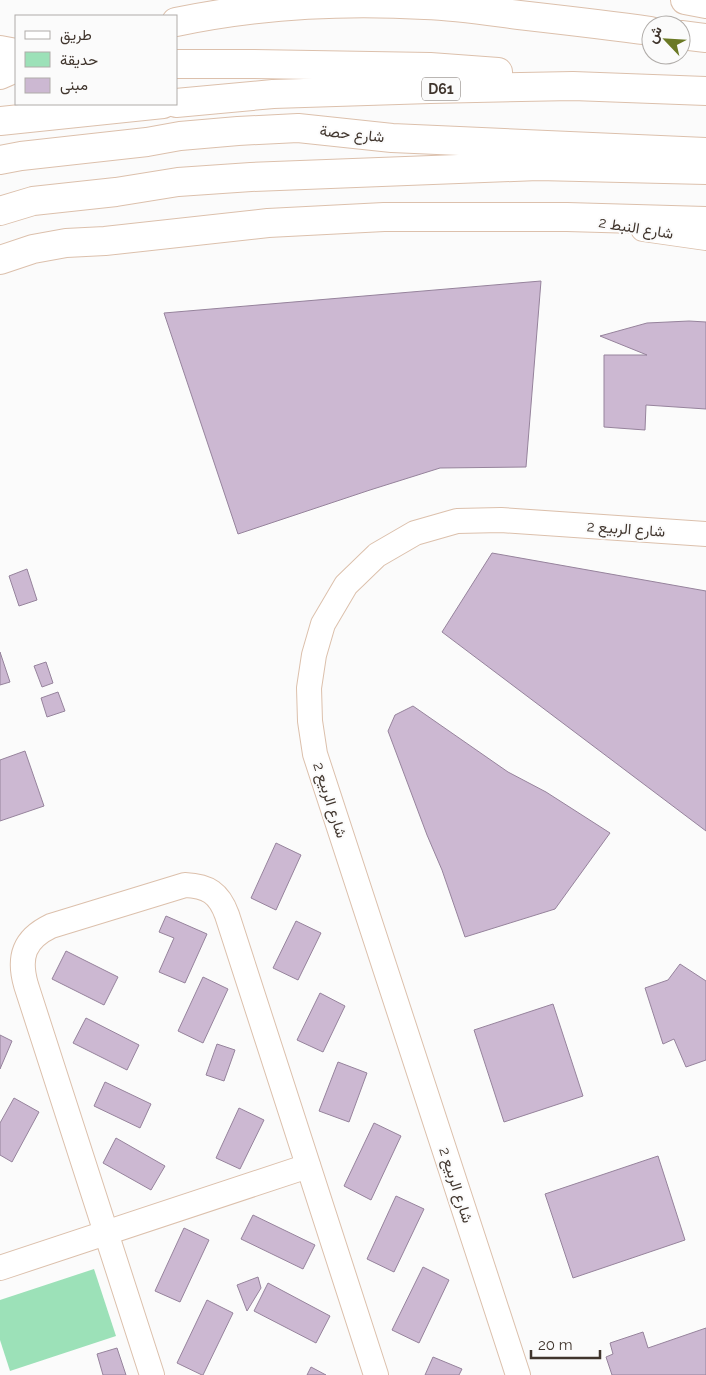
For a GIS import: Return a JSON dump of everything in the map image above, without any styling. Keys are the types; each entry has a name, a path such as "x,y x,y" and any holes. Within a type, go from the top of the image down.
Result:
{"main road":[{"path":"685,0 706,4"},
{"path":"178,22 201,16 257,9 314,4 389,3 483,10 641,30"},
{"path":"691,36 706,38"},
{"path":"0,50 15,54"},
{"path":"178,64 457,69 538,77 573,86"},
{"path":"0,75 15,68"},
{"name":"D61","path":"178,103 273,94 573,86 706,92"},
{"path":"0,121 153,105"},
{"name":"شارع حصة","path":"0,160 147,142 180,136 298,128 392,138 706,152"},
{"path":"0,211 34,201 116,192 178,182 316,174 538,166 706,170"},
{"path":"0,260 33,249 57,244 105,241 268,223 384,217 567,217 706,221"},
{"path":"0,280 70,251 105,241"}],"street":[{"name":"شارع النبط 2","path":"567,217 706,238"},
{"name":"شارع الربيع 2","path":"518,1375 315,754 310,721 309,688 314,655 323,624 346,585 377,555 416,533 457,521 501,520 706,534"},
{"path":"152,1375 23,973 22,961 25,950 40,931 185,884 197,885 216,895 223,904 227,914 376,1375"},
{"path":"0,1268 308,1166"}],"green space":[{"path":"94,1269 116,1336 10,1371 0,1340 0,1300"}],"building":[{"path":"541,281 526,467 440,468 238,534 164,313"},
{"path":"706,322 706,409 646,405 645,430 604,427 604,355 647,355 600,336 647,323"},
{"path":"492,553 706,591 706,831 442,632"},
{"path":"27,569 37,600 19,606 9,576"},
{"path":"0,652 10,682 0,685"},
{"path":"46,662 53,683 42,687 34,666"},
{"path":"58,692 65,711 47,717 41,698"},
{"path":"413,706 508,772 546,792 610,833 555,909 465,937 442,870 388,731 395,715"},
{"path":"25,751 44,806 0,821 0,760"},
{"path":"276,843 301,855 276,910 251,898"},
{"path":"166,916 207,934 185,983 159,972 174,938 159,932"},
{"path":"296,921 321,933 298,980 273,968"},
{"path":"66,951 118,977 104,1005 52,979"},
{"path":"680,964 706,981 706,1060 686,1067 674,1039 663,1044 645,988 668,980"},
{"path":"203,977 228,989 203,1043 178,1031"},
{"path":"320,993 345,1006 323,1052 297,1040"},
{"path":"553,1004 583,1096 504,1122 474,1030"},
{"path":"86,1018 139,1045 127,1070 73,1043"},
{"path":"0,1035 12,1041 0,1069"},
{"path":"217,1044 235,1050 224,1081 206,1075"},
{"path":"338,1062 367,1073 349,1122 319,1111"},
{"path":"105,1082 151,1104 140,1128 94,1106"},
{"path":"14,1098 39,1112 12,1162 0,1155 0,1123"},
{"path":"239,1108 264,1120 240,1169 216,1158"},
{"path":"374,1123 401,1136 371,1200 344,1186"},
{"path":"116,1138 165,1166 151,1190 103,1163"},
{"path":"658,1156 685,1240 573,1278 545,1194"},
{"path":"396,1196 424,1209 394,1272 367,1259"},
{"path":"253,1215 315,1245 303,1269 241,1239"},
{"path":"184,1228 209,1240 180,1302 155,1291"},
{"path":"423,1267 449,1280 419,1343 392,1330"},
{"path":"258,1277 261,1288 247,1311 237,1285"},
{"path":"268,1283 330,1316 316,1343 254,1311"},
{"path":"207,1300 233,1313 202,1375 177,1363"},
{"path":"706,1328 706,1375 612,1375 606,1357 613,1354 610,1343 643,1332 648,1348"},
{"path":"117,1348 126,1375 103,1375 97,1354"},
{"path":"433,1357 462,1369 459,1375 425,1375"},
{"path":"311,1367 326,1375 307,1375"}]}
